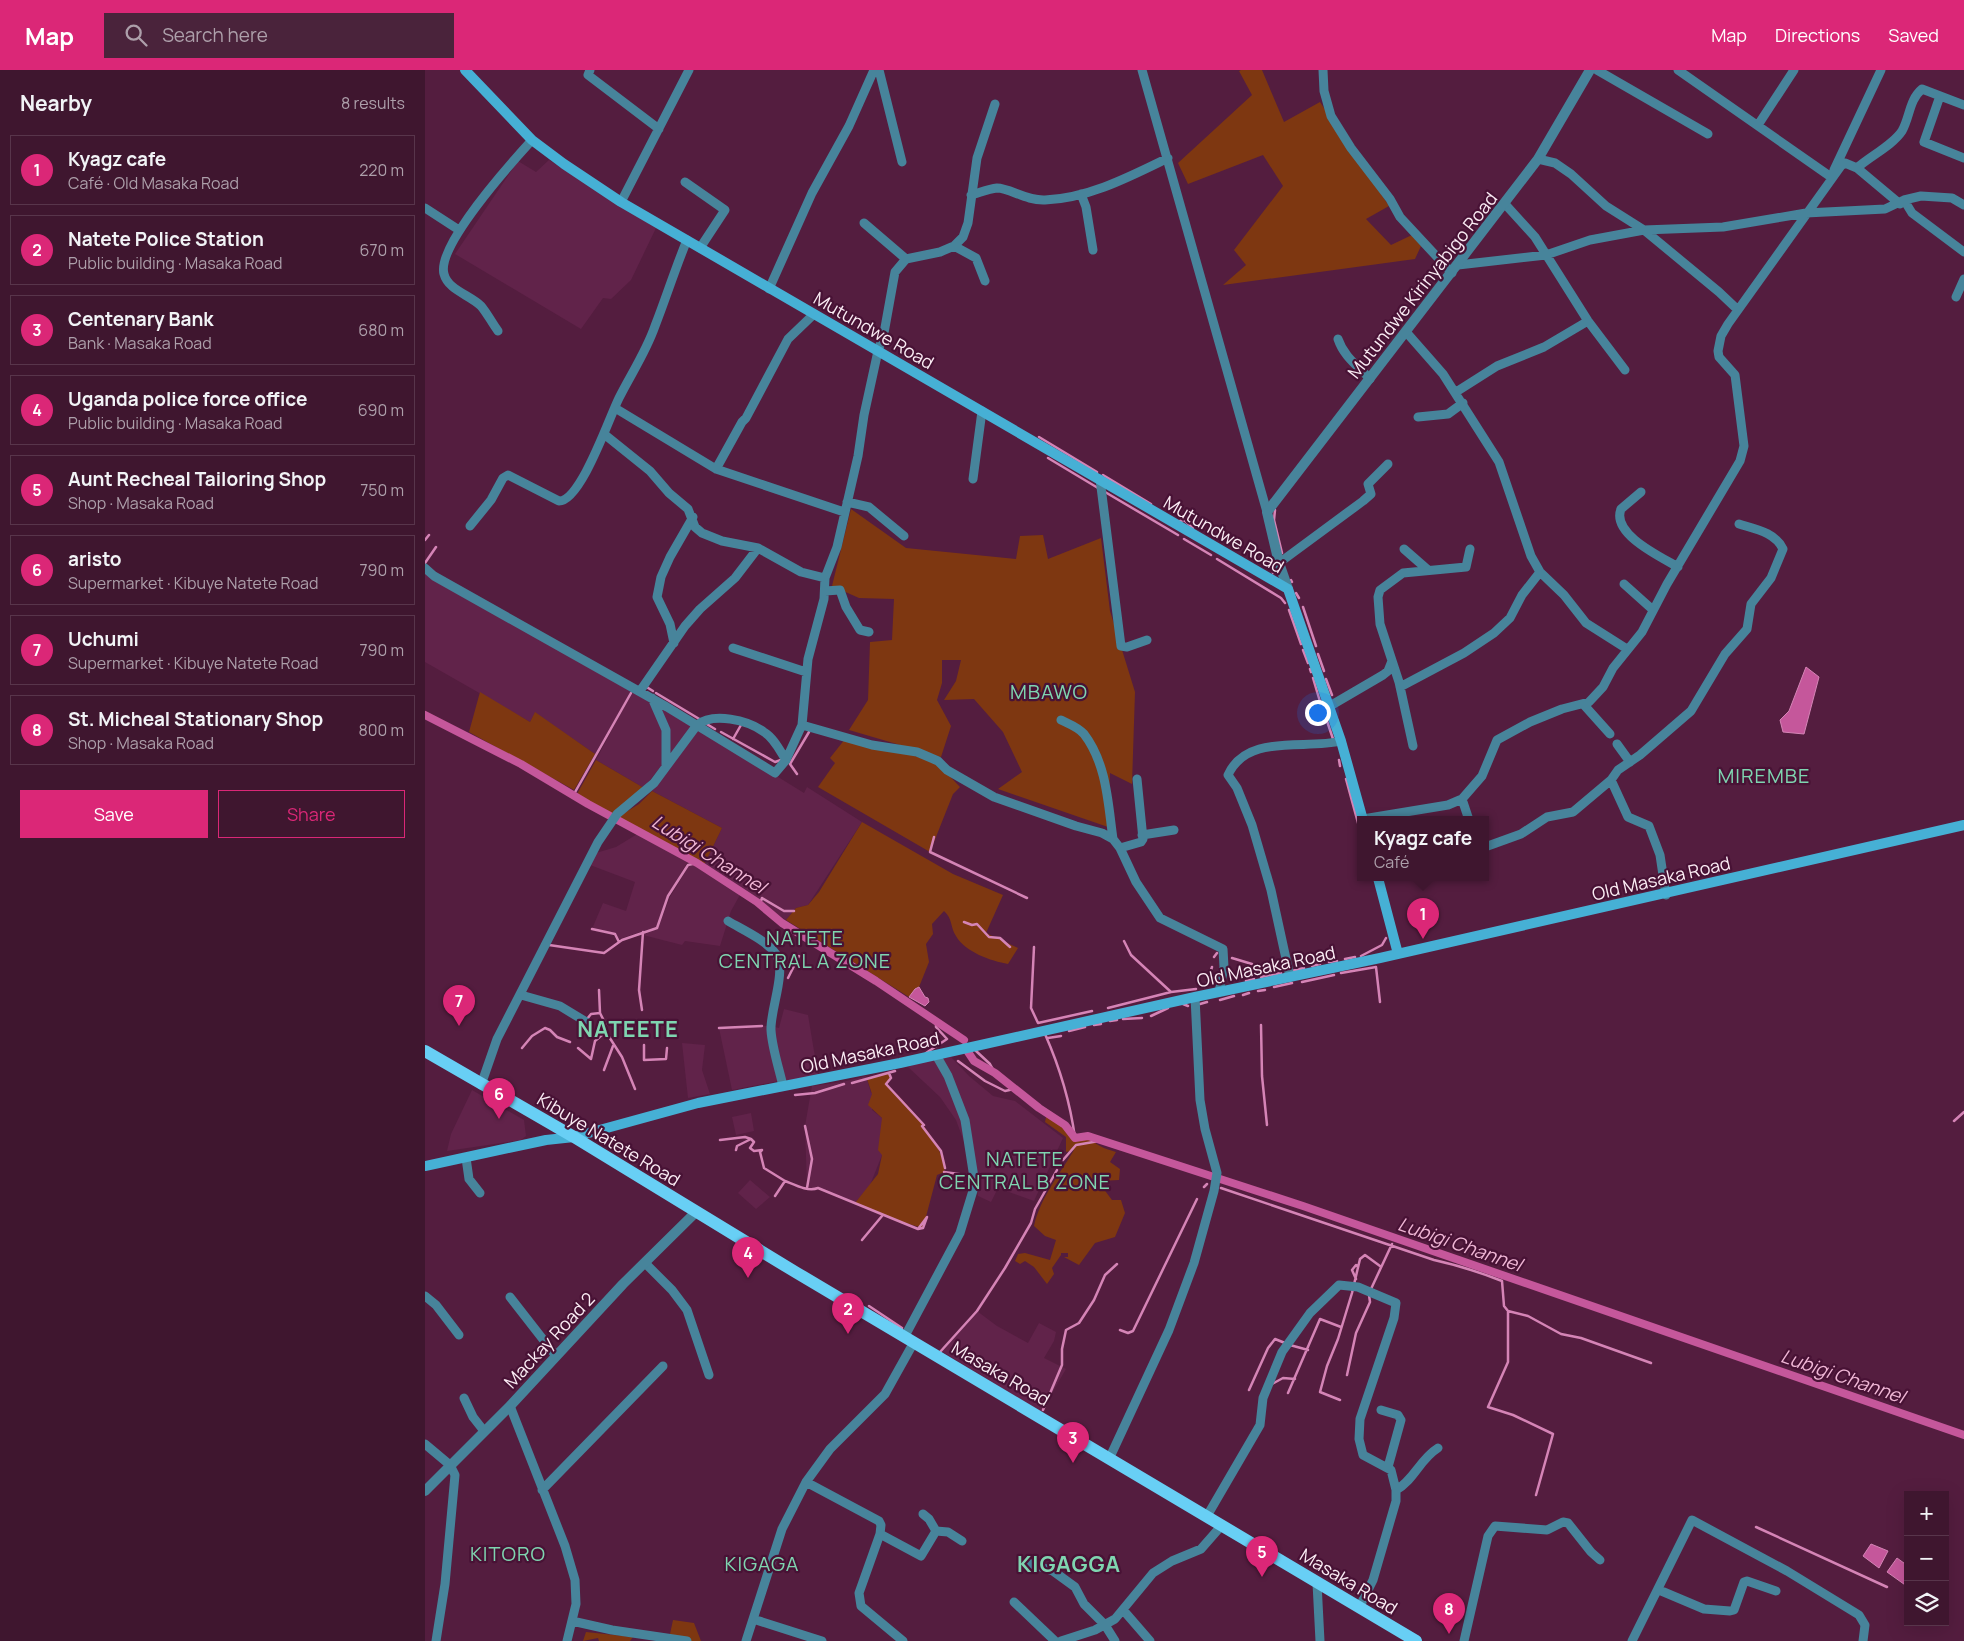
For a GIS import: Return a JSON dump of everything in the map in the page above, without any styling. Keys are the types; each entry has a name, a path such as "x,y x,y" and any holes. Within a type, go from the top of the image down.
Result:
{"main road":[{"name":"Mutundwe Road","path":"465,70 532,140 621,202 1288,589"},
{"path":"1288,589 1330,706 1362,816"},
{"name":"Old Masaka Road","path":"425,1166 545,1140 573,1137 698,1103 936,1055 1666,895 1964,825"},
{"path":"1379,881 1398,954"},
{"name":"Kibuye Natete Road","path":"425,1051 573,1137 696,1212"},
{"name":"Masaka Road","path":"696,1212 1110,1457 1359,1608 1401,1637 1416,1641"}],"street":[{"path":"590,70 588,75 659,129"},
{"path":"621,202 689,70"},
{"path":"769,289 812,193 849,126 874,70"},
{"path":"879,70 902,162"},
{"path":"1142,70 1267,512 1279,563 1288,589"},
{"path":"1323,70 1324,91 1331,116 1351,148 1390,199 1400,217 1455,269 1546,255 1590,240 1644,230 1723,227 1806,213 1885,210 1921,196 1959,200 1964,205"},
{"name":"Mutundwe Kirinyabigo Road","path":"1267,512 1538,159 1590,70"},
{"path":"1597,70 1708,134"},
{"path":"1678,70 1831,177"},
{"path":"1758,125 1794,70"},
{"path":"1387,816 1442,807 1462,799 1482,776 1497,740 1516,728 1554,712 1584,705 1603,686 1613,668 1642,632 1740,461 1744,446 1735,375 1719,357 1718,351 1721,336 1831,177 1881,70"},
{"path":"1857,168 1897,137 1905,124 1912,102 1922,89 1964,105"},
{"path":"1940,96 1924,142 1964,158"},
{"path":"425,568 434,576 651,698 701,722 775,773 786,760 802,725 806,672 825,591 825,578 837,547 858,456 895,272 906,259 940,252 954,246 963,237 968,223 977,158 995,104"},
{"path":"498,331 480,305 455,289 444,274 444,256 459,230 506,168 532,140"},
{"path":"971,196 996,188 1032,199 1045,200 1081,194 1128,177 1168,158"},
{"path":"1538,159 1555,163 1571,174 1606,206 1644,230 1738,310"},
{"path":"1831,177 1845,163 1857,168 1964,252"},
{"path":"685,182 725,210 701,248"},
{"path":"1081,194 1086,207 1093,250"},
{"path":"1505,204 1535,237 1588,321 1625,370"},
{"path":"425,208 459,230"},
{"path":"864,223 906,259"},
{"path":"470,526 491,500 503,478 508,475 559,502 566,499 584,474 643,354 687,240"},
{"path":"954,246 975,258 985,281"},
{"path":"1956,297 1964,279"},
{"path":"716,468 746,418 788,339 814,314"},
{"path":"1456,392 1497,366 1543,347 1588,321"},
{"path":"1407,332 1456,392 1499,462 1531,556 1540,572 1564,595 1586,623 1627,649"},
{"path":"1338,339 1342,350 1351,362 1370,380"},
{"path":"1418,417 1449,414 1463,403"},
{"path":"615,408 716,468 844,512"},
{"path":"973,479 982,411"},
{"path":"604,434 650,471 693,517 695,527 703,533 722,541 758,548 801,572 825,578"},
{"path":"1279,563 1320,535 1371,494 1368,484 1388,464"},
{"path":"1100,479 1121,646 1127,647 1147,640"},
{"path":"1641,492 1619,512 1628,534 1645,550 1678,567"},
{"path":"847,502 869,507 904,536"},
{"path":"674,643 670,624 657,597 661,577 670,557 693,517"},
{"path":"1489,846 1521,834 1547,817 1573,812 1611,780 1618,770 1674,726 1697,702 1725,654 1747,629 1751,604 1771,578 1783,549 1779,540 1764,532 1739,524"},
{"path":"640,691 693,616 735,578 758,548"},
{"path":"1404,549 1428,570"},
{"path":"1413,746 1400,687 1377,612 1380,590 1403,572 1466,567 1471,549"},
{"path":"1400,687 1464,653 1494,633 1510,618 1522,596 1540,572"},
{"path":"1624,584 1653,610"},
{"path":"825,591 840,590 846,607 860,630 869,632"},
{"path":"733,648 806,672"},
{"path":"1330,706 1383,675 1388,671 1392,661"},
{"path":"651,698 666,730 666,766"},
{"path":"1584,705 1610,734"},
{"path":"1061,720 1084,734 1104,773 1113,839"},
{"path":"701,722 740,721 764,731 786,760"},
{"path":"481,1085 497,1039 610,822 640,796 701,722"},
{"path":"802,725 873,744 917,752 938,761 947,770 994,797 1076,826 1102,833 1113,839 1120,848 1136,882 1160,918 1223,949 1225,967 1219,992"},
{"path":"1290,977 1271,890 1252,825 1237,788 1228,775 1243,756 1259,748 1341,741"},
{"path":"1617,744 1630,762"},
{"path":"1120,848 1141,842 1137,779"},
{"path":"1611,780 1628,818 1649,826 1660,855 1666,895"},
{"path":"1462,799 1468,816"},
{"path":"1142,835 1174,830"},
{"path":"729,921 771,949 777,956 779,963 778,980 771,1029 783,1086"},
{"path":"521,995 560,1006 587,1023"},
{"path":"1110,1457 1169,1330 1193,1263 1216,1177 1200,1100 1195,997"},
{"path":"746,1641 782,1529 806,1482 830,1449 885,1394 960,1233 975,1184 965,1120 948,1076 936,1055"},
{"path":"466,1158 469,1178 480,1192"},
{"name":"Mackay Road 2","path":"425,1491 510,1406 555,1356 696,1212"},
{"path":"645,1263 672,1290 687,1310 709,1375"},
{"path":"1207,1516 1260,1425 1263,1398 1282,1352 1310,1313 1339,1285 1358,1287 1397,1305 1358,1426 1363,1455 1388,1467"},
{"path":"425,1296 436,1305 459,1335"},
{"path":"510,1297 555,1356"},
{"path":"542,1490 663,1366"},
{"path":"464,1398 473,1417 485,1431"},
{"path":"510,1406 565,1546 575,1580 576,1598 567,1641"},
{"path":"1359,1608 1379,1561 1394,1512 1396,1490 1388,1467 1401,1420 1398,1415 1381,1410"},
{"path":"425,1444 450,1465 455,1475 453,1509 436,1641"},
{"path":"1396,1490 1408,1481 1430,1453 1438,1448"},
{"path":"806,1482 875,1518 881,1525 880,1534 859,1593 859,1602 861,1606 903,1641"},
{"path":"923,1514 929,1519 936,1531"},
{"path":"1632,1641 1659,1590 1689,1524 1694,1520 1787,1571 1859,1615 1865,1625 1863,1641"},
{"path":"1464,1641 1488,1536 1495,1526 1505,1525 1547,1530 1563,1522 1569,1523 1591,1552 1600,1560"},
{"path":"1061,1641 1105,1626 1123,1611 1153,1574 1172,1561 1201,1548 1222,1525"},
{"path":"880,1534 921,1556 936,1531"},
{"path":"936,1531 948,1532 962,1541"},
{"path":"1028,1563 1053,1571 1075,1587 1084,1604 1105,1626 1115,1641"},
{"path":"1659,1590 1705,1609 1730,1611 1734,1610 1744,1582 1747,1581 1775,1591"},
{"path":"1317,1583 1320,1641"},
{"path":"1014,1602 1055,1641"},
{"path":"1123,1611 1150,1641"},
{"path":"753,1618 822,1641"},
{"path":"572,1621 687,1641"}],"shaded area":[{"path":"1262,70 1284,122 1320,102 1389,206 1366,219 1391,245 1412,235 1421,246 1415,259 1223,285 1246,265 1234,250 1283,186 1263,155 1188,184 1178,163 1252,95 1239,71"},
{"path":"549,160 656,228 631,280 611,299 603,298 581,329 455,254 518,161 536,172"},
{"path":"851,509 906,548 1016,559 1020,536 1043,535 1048,559 1101,538 1110,611 1135,692 1132,784 1110,773 1108,827 998,789 1022,772 1003,732 974,699 944,700 956,681 961,660 942,660 942,683 937,700 951,726 941,757 849,730 868,700 870,642 892,640 894,599 859,598 832,586"},
{"path":"425,573 632,690 595,754 535,713 530,722 425,662"},
{"path":"1806,667 1819,677 1804,734 1783,732 1780,720 1789,711"},
{"path":"480,692 530,722 535,712 595,754 574,790 469,732"},
{"path":"636,692 693,725 644,788 596,760 631,694"},
{"path":"697,727 804,793 807,787 862,822 808,905 796,908 786,920 704,865 722,828 652,791"},
{"path":"845,739 902,752 937,763 960,787 953,794 930,852 818,787 835,763 830,758"},
{"path":"596,760 644,788 613,814 577,794"},
{"path":"652,791 722,828 704,865 618,817 639,804"},
{"path":"862,822 953,874 1003,895 986,933 1018,948 1008,964 986,958 966,947 956,936 949,917 944,911 932,924 933,934 926,944 929,962 919,987 909,997 786,920 796,908 808,905 819,892"},
{"path":"639,833 691,862 687,863 666,898 656,927 619,939 615,934 592,929 603,903 626,911 635,882 590,865 596,853 616,847"},
{"path":"695,864 741,893 731,911 720,946 685,941 682,945 643,935 658,928 670,897 689,866"},
{"path":"919,987 925,997 928,998 929,1002 925,1006 909,997"},
{"path":"784,1009 808,1015 818,1075 783,1081 774,1031 775,1027 779,1028"},
{"path":"768,1026 779,1081 732,1090 719,1028"},
{"path":"682,1043 705,1045 702,1070 710,1094 688,1098"},
{"path":"951,1057 969,1076 993,1096 1015,1101 1063,1138 1034,1201 998,1188 991,1202 978,1196 974,1169 956,1120 940,1097 908,1067 921,1062"},
{"path":"889,1073 891,1078 886,1085 903,1100 923,1125 933,1139 944,1163 944,1172 937,1175 923,1228 902,1222 903,1224 855,1203 878,1174 882,1155 878,1150 882,1118 868,1105 872,1094 867,1079"},
{"path":"866,1076 872,1092 872,1110 882,1118 882,1155 870,1185 855,1203 818,1188 814,1190 807,1188 805,1126 812,1086 842,1082"},
{"path":"472,1090 524,1120 526,1136 521,1140 447,1151 451,1134"},
{"path":"751,1113 754,1131 736,1135 732,1117"},
{"path":"1047,1113 1065,1125 1075,1138 1090,1137 1096,1144 1116,1152 1110,1162 1120,1169 1119,1180 1101,1181 1103,1188 1112,1200 1121,1200 1125,1213 1115,1237 1095,1243 1079,1265 1064,1257 1068,1257 1068,1253 1061,1253 1052,1268 1054,1274 1047,1284 1034,1267 1025,1261 1020,1264 1015,1261 1018,1254 1025,1253 1050,1260 1056,1240 1045,1236 1034,1226 1051,1186 1074,1150 1066,1152 1066,1137 1045,1122"},
{"path":"750,1180 770,1197 756,1209 738,1193"},
{"path":"977,1311 997,1326 1028,1343 1039,1323 1056,1332 1054,1341 1044,1358 1066,1369 1041,1412 941,1351"},
{"path":"1871,1544 1888,1551 1879,1568 1863,1556"},
{"path":"1897,1558 1904,1563 1904,1584 1887,1572"},
{"path":"673,1620 694,1623 701,1641 677,1641 680,1640 670,1634"},
{"path":"586,1632 633,1637 630,1641 599,1641 598,1638 583,1641"}],"waterway":[{"path":"1039,437 1097,472"},
{"path":"1048,458 1098,488"},
{"path":"1103,475 1151,504"},
{"path":"1105,492 1178,535"},
{"path":"1275,510 1274,520 1282,553"},
{"path":"1180,521 1184,520 1193,528"},
{"path":"425,540 429,535"},
{"path":"1184,539 1211,555"},
{"path":"425,563 436,547"},
{"path":"1266,558 1268,562"},
{"path":"1217,559 1281,598 1285,603"},
{"path":"1296,593 1299,598"},
{"path":"1303,607 1316,646"},
{"path":"1289,610 1301,644"},
{"path":"1303,650 1308,663"},
{"path":"1318,654 1324,671"},
{"path":"1313,678 1321,705"},
{"path":"1326,679 1332,695"},
{"path":"645,686 653,691"},
{"path":"574,794 631,693"},
{"path":"656,693 701,720"},
{"path":"1324,712 1333,739"},
{"name":"Lubigi Channel","path":"425,715 521,764 588,804 697,863 757,902 782,923 876,981 964,1040"},
{"path":"705,723 715,729"},
{"path":"733,739 741,725"},
{"path":"721,732 775,762 781,760"},
{"path":"797,774 790,764 809,732"},
{"path":"1339,760 1340,766"},
{"path":"1346,779 1357,819"},
{"path":"934,837 930,852 1027,898"},
{"path":"549,945 604,953 622,940 657,928 668,896 688,865 697,863"},
{"path":"760,904 762,898 784,911 794,911"},
{"path":"964,922 972,925 977,924 989,937 1000,938 1010,947"},
{"path":"592,929 615,934 619,942"},
{"path":"642,1010 639,990 643,932"},
{"path":"1361,956 1382,945 1386,938"},
{"path":"1124,941 1131,955 1171,992 1196,989"},
{"path":"1034,947 1031,1008 1038,1023 1092,1011"},
{"path":"1214,957 1217,953"},
{"path":"788,978 799,956"},
{"path":"1345,959 1355,957"},
{"path":"1232,958 1252,964"},
{"path":"1329,962 1337,961"},
{"path":"1312,966 1320,964"},
{"path":"1210,973 1212,967"},
{"path":"1341,973 1376,967 1380,1002"},
{"path":"1292,971 1304,968"},
{"path":"1261,977 1281,973"},
{"path":"1302,982 1334,975"},
{"path":"1204,987 1209,979"},
{"path":"1246,981 1254,979"},
{"path":"1274,987 1292,983"},
{"path":"578,1048 591,1059 595,1041 602,1035 606,1025 600,1013 599,990"},
{"path":"1258,991 1265,990"},
{"path":"1108,1008 1171,992"},
{"path":"1243,995 1249,993"},
{"path":"1220,1000 1234,996"},
{"path":"1200,1004 1207,1002"},
{"path":"1183,1004 1188,1006"},
{"path":"1151,1016 1168,1008"},
{"path":"587,1019 591,1014 600,1013"},
{"path":"1123,1019 1142,1018"},
{"path":"1110,1021 1117,1020"},
{"path":"926,1053 947,1039 936,1027 936,1021"},
{"path":"1094,1025 1101,1024"},
{"path":"1261,1025 1262,1076 1267,1125"},
{"path":"719,1028 762,1026"},
{"path":"1069,1031 1085,1027"},
{"path":"522,1048 532,1036 545,1028 557,1037 570,1042"},
{"path":"604,1029 622,1057 635,1089"},
{"path":"1045,1034 1064,1085 1075,1138"},
{"path":"1048,1038 1061,1036"},
{"path":"644,1045 644,1060 666,1059 667,1048"},
{"path":"604,1070 613,1046"},
{"path":"975,1050 990,1064 995,1073"},
{"name":"Lubigi Channel","path":"968,1052 974,1061 995,1073 1039,1108 1065,1125 1075,1138 1088,1136 1303,1206 1964,1435"},
{"path":"958,1061 985,1081 1005,1091 1014,1089"},
{"path":"852,1083 895,1071"},
{"path":"889,1073 891,1078 886,1084 924,1125 922,1126 941,1151 945,1168"},
{"path":"795,1095 815,1093 844,1084"},
{"path":"1954,1121 1964,1112"},
{"path":"805,1126 812,1159 807,1188"},
{"path":"720,1140 745,1137 751,1139"},
{"path":"736,1150 737,1146 751,1139 754,1142 750,1148 754,1151 762,1150 760,1152 764,1168 785,1181"},
{"path":"1063,1160 1076,1145 1099,1141"},
{"path":"940,1352 977,1311 1005,1268 1031,1223 1035,1209 1057,1170"},
{"path":"944,1172 966,1175"},
{"path":"775,1196 785,1181 806,1189 818,1188 918,1229 923,1228 927,1217 918,1229"},
{"path":"1204,1187 1207,1184"},
{"path":"1221,1188 1502,1281 1504,1306 1508,1311 1528,1316 1561,1334 1581,1338 1651,1363"},
{"path":"1120,1330 1128,1333 1133,1331 1197,1199"},
{"path":"862,1240 882,1216"},
{"path":"1371,1289 1392,1244"},
{"path":"1340,1400 1320,1392 1327,1366 1338,1339 1360,1259 1365,1255 1380,1266"},
{"path":"1043,1410 1062,1365 1062,1349 1066,1330 1079,1323 1094,1300 1105,1275 1117,1264"},
{"path":"1356,1279 1352,1270 1356,1265 1358,1267"},
{"path":"1347,1375 1356,1333 1370,1302 1369,1295"},
{"path":"869,1306 902,1328"},
{"path":"1508,1311 1508,1362 1488,1407 1513,1415 1553,1434 1536,1495"},
{"path":"1288,1393 1320,1319 1341,1327"},
{"path":"1249,1390 1268,1348 1275,1339 1285,1343"},
{"path":"1290,1345 1308,1350"},
{"path":"1272,1384 1283,1378 1295,1379"},
{"path":"1756,1527 1887,1587"}],"place":[{"name":"Kyagz cafe","path":"1423,939"},
{"name":"Uchumi","path":"459,1026"},
{"name":"aristo","path":"499,1119"},
{"name":"Uganda police force office","path":"748,1278"},
{"name":"Natete Police Station","path":"848,1334"},
{"name":"Centenary Bank","path":"1073,1463"},
{"name":"Aunt Recheal Tailoring Shop","path":"1262,1577"},
{"name":"St. Micheal Stationary Shop","path":"1449,1634"}],"district":[{"name":"MBAWO","path":"1049,691"},
{"name":"MIREMBE","path":"1764,775"},
{"name":"NATETE CENTRAL A ZONE","path":"805,948"},
{"name":"NATEETE","path":"628,1029"},
{"name":"NATETE CENTRAL B ZONE","path":"1025,1170"},
{"name":"KITORO","path":"508,1553"},
{"name":"KIGAGA","path":"762,1563"},
{"name":"KIGAGGA","path":"1069,1564"}]}
